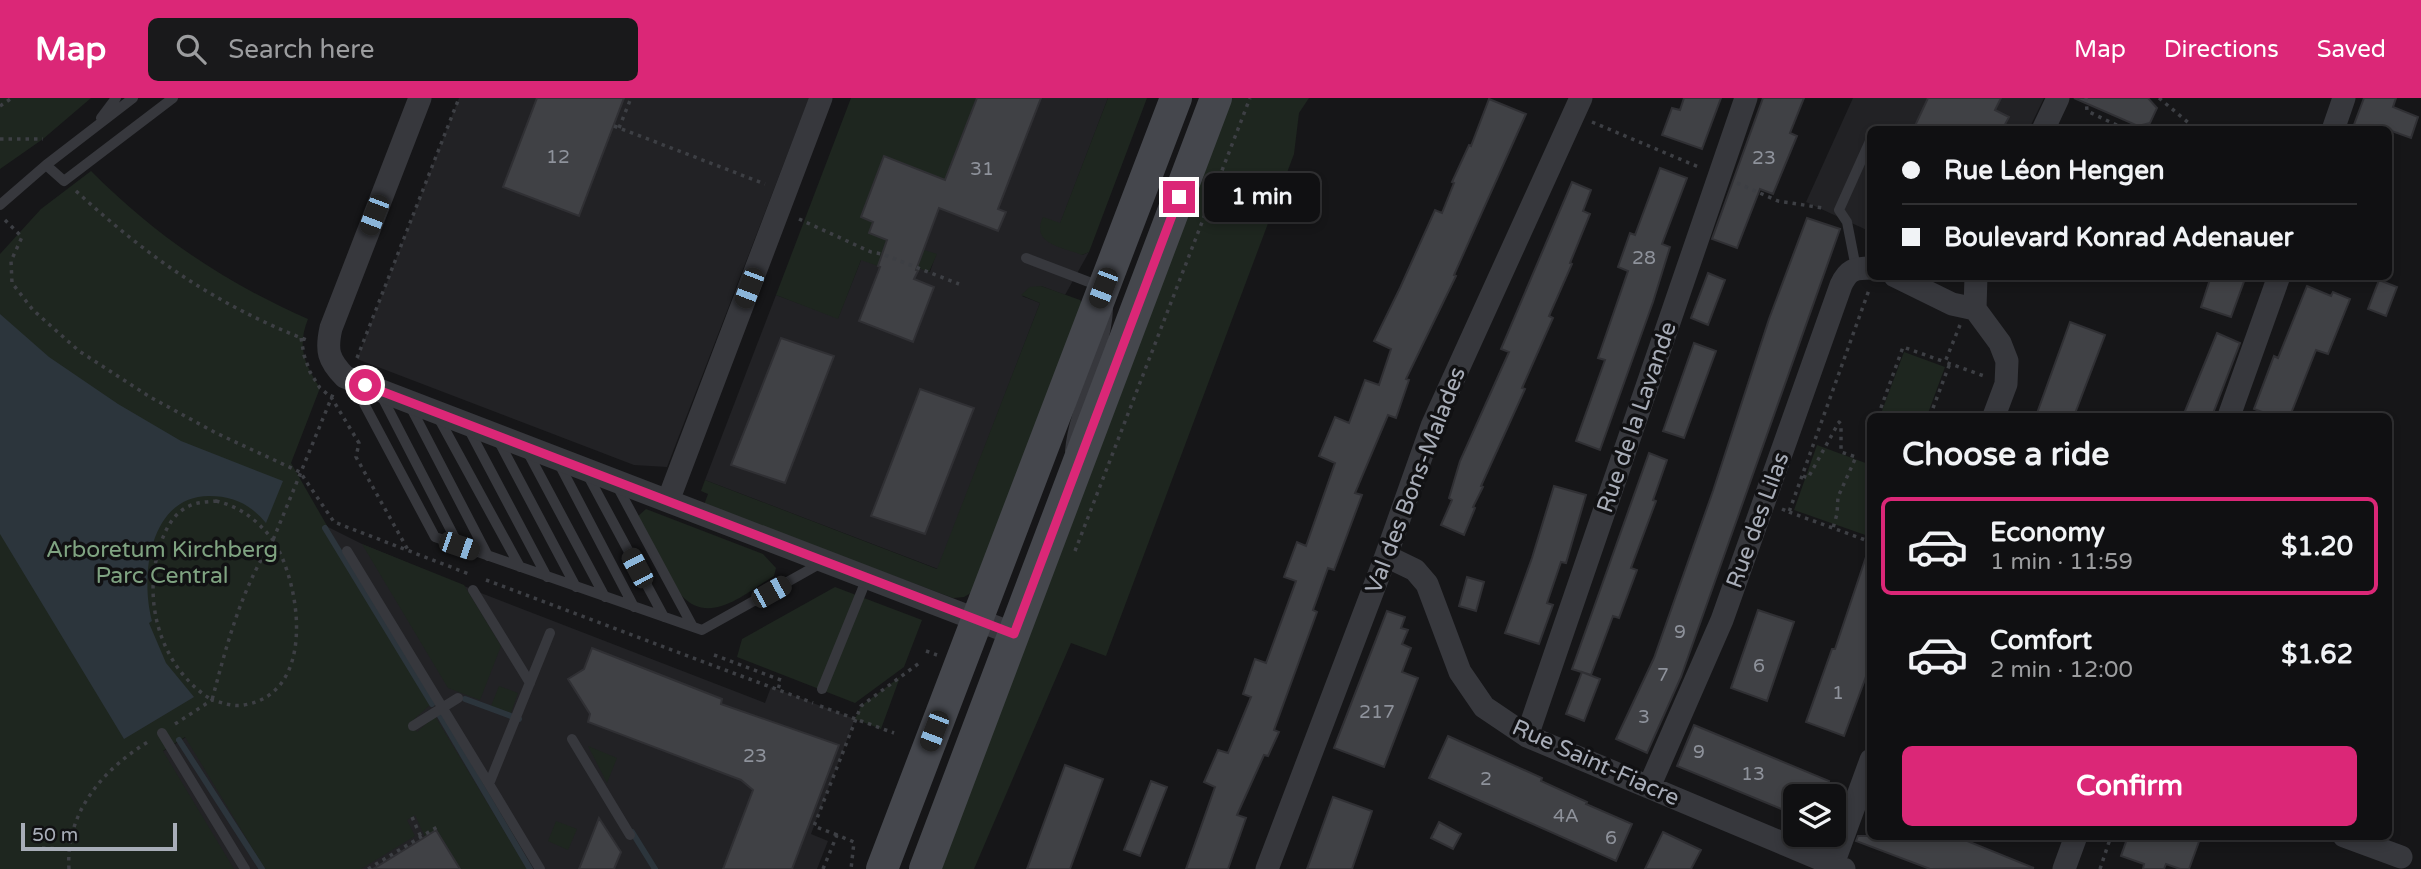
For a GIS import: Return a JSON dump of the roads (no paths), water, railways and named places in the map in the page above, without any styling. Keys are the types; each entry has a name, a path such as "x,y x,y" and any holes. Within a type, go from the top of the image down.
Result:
{"main road":[{"path":"882,869 1176,98"},
{"path":"925,869 1216,98"}],"street":[{"path":"420,98 338,307 326,347 337,370 348,379 1014,634"},
{"path":"668,501 821,98"},
{"name":"Rue de la Lavande","path":"1527,736 1746,98"},
{"path":"2045,126 2058,98"},
{"path":"2334,126 2344,98"},
{"name":"Val des Bons-Malades","path":"1267,869 1386,556 1432,426 1578,106"},
{"name":"Rue des Lilas","path":"1649,787 1721,620 1846,273 1867,273"},
{"path":"1892,280 1952,304 1971,308 2000,343 2007,361 2006,384 1995,413"},
{"path":"1971,308 1975,280"},
{"path":"2229,413 2278,280"},
{"name":"Rue Saint-Fiacre","path":"1386,556 1415,570 1427,584 1460,673 1484,707 1527,736 1838,867"},
{"path":"1838,867 1867,773"},
{"path":"2064,869 2075,840"},
{"path":"2355,840 2401,857"}],"lane":[{"path":"91,130 116,98"},
{"path":"0,205 46,165 133,98"},
{"path":"46,165 64,181 173,98"},
{"path":"1867,148 1839,211 1867,260"},
{"path":"1026,258 1103,288 1108,307 1108,329 1072,433 1067,495"},
{"path":"348,379 435,537 702,631 824,561"},
{"path":"379,390 459,546"},
{"path":"408,402 488,556"},
{"path":"435,412 520,567"},
{"path":"465,424 547,576"},
{"path":"495,435 576,587"},
{"path":"525,446 605,597"},
{"path":"555,458 634,607"},
{"path":"585,470 664,617"},
{"path":"615,481 693,627"},
{"path":"347,551 540,869"},
{"path":"822,689 867,578"},
{"path":"473,590 530,683"},
{"path":"489,784 550,633"},
{"path":"414,726 458,698"},
{"path":"162,733 245,869"},
{"path":"572,739 630,835"}],"waterway":[{"path":"325,528 432,704"},
{"path":"465,699 519,719"},
{"path":"440,716 530,869"},
{"path":"179,740 262,869"},
{"path":"632,832 655,869"}],"park label":[{"name":"Arboretum Kirchberg Parc Central","path":"162,562"}]}
